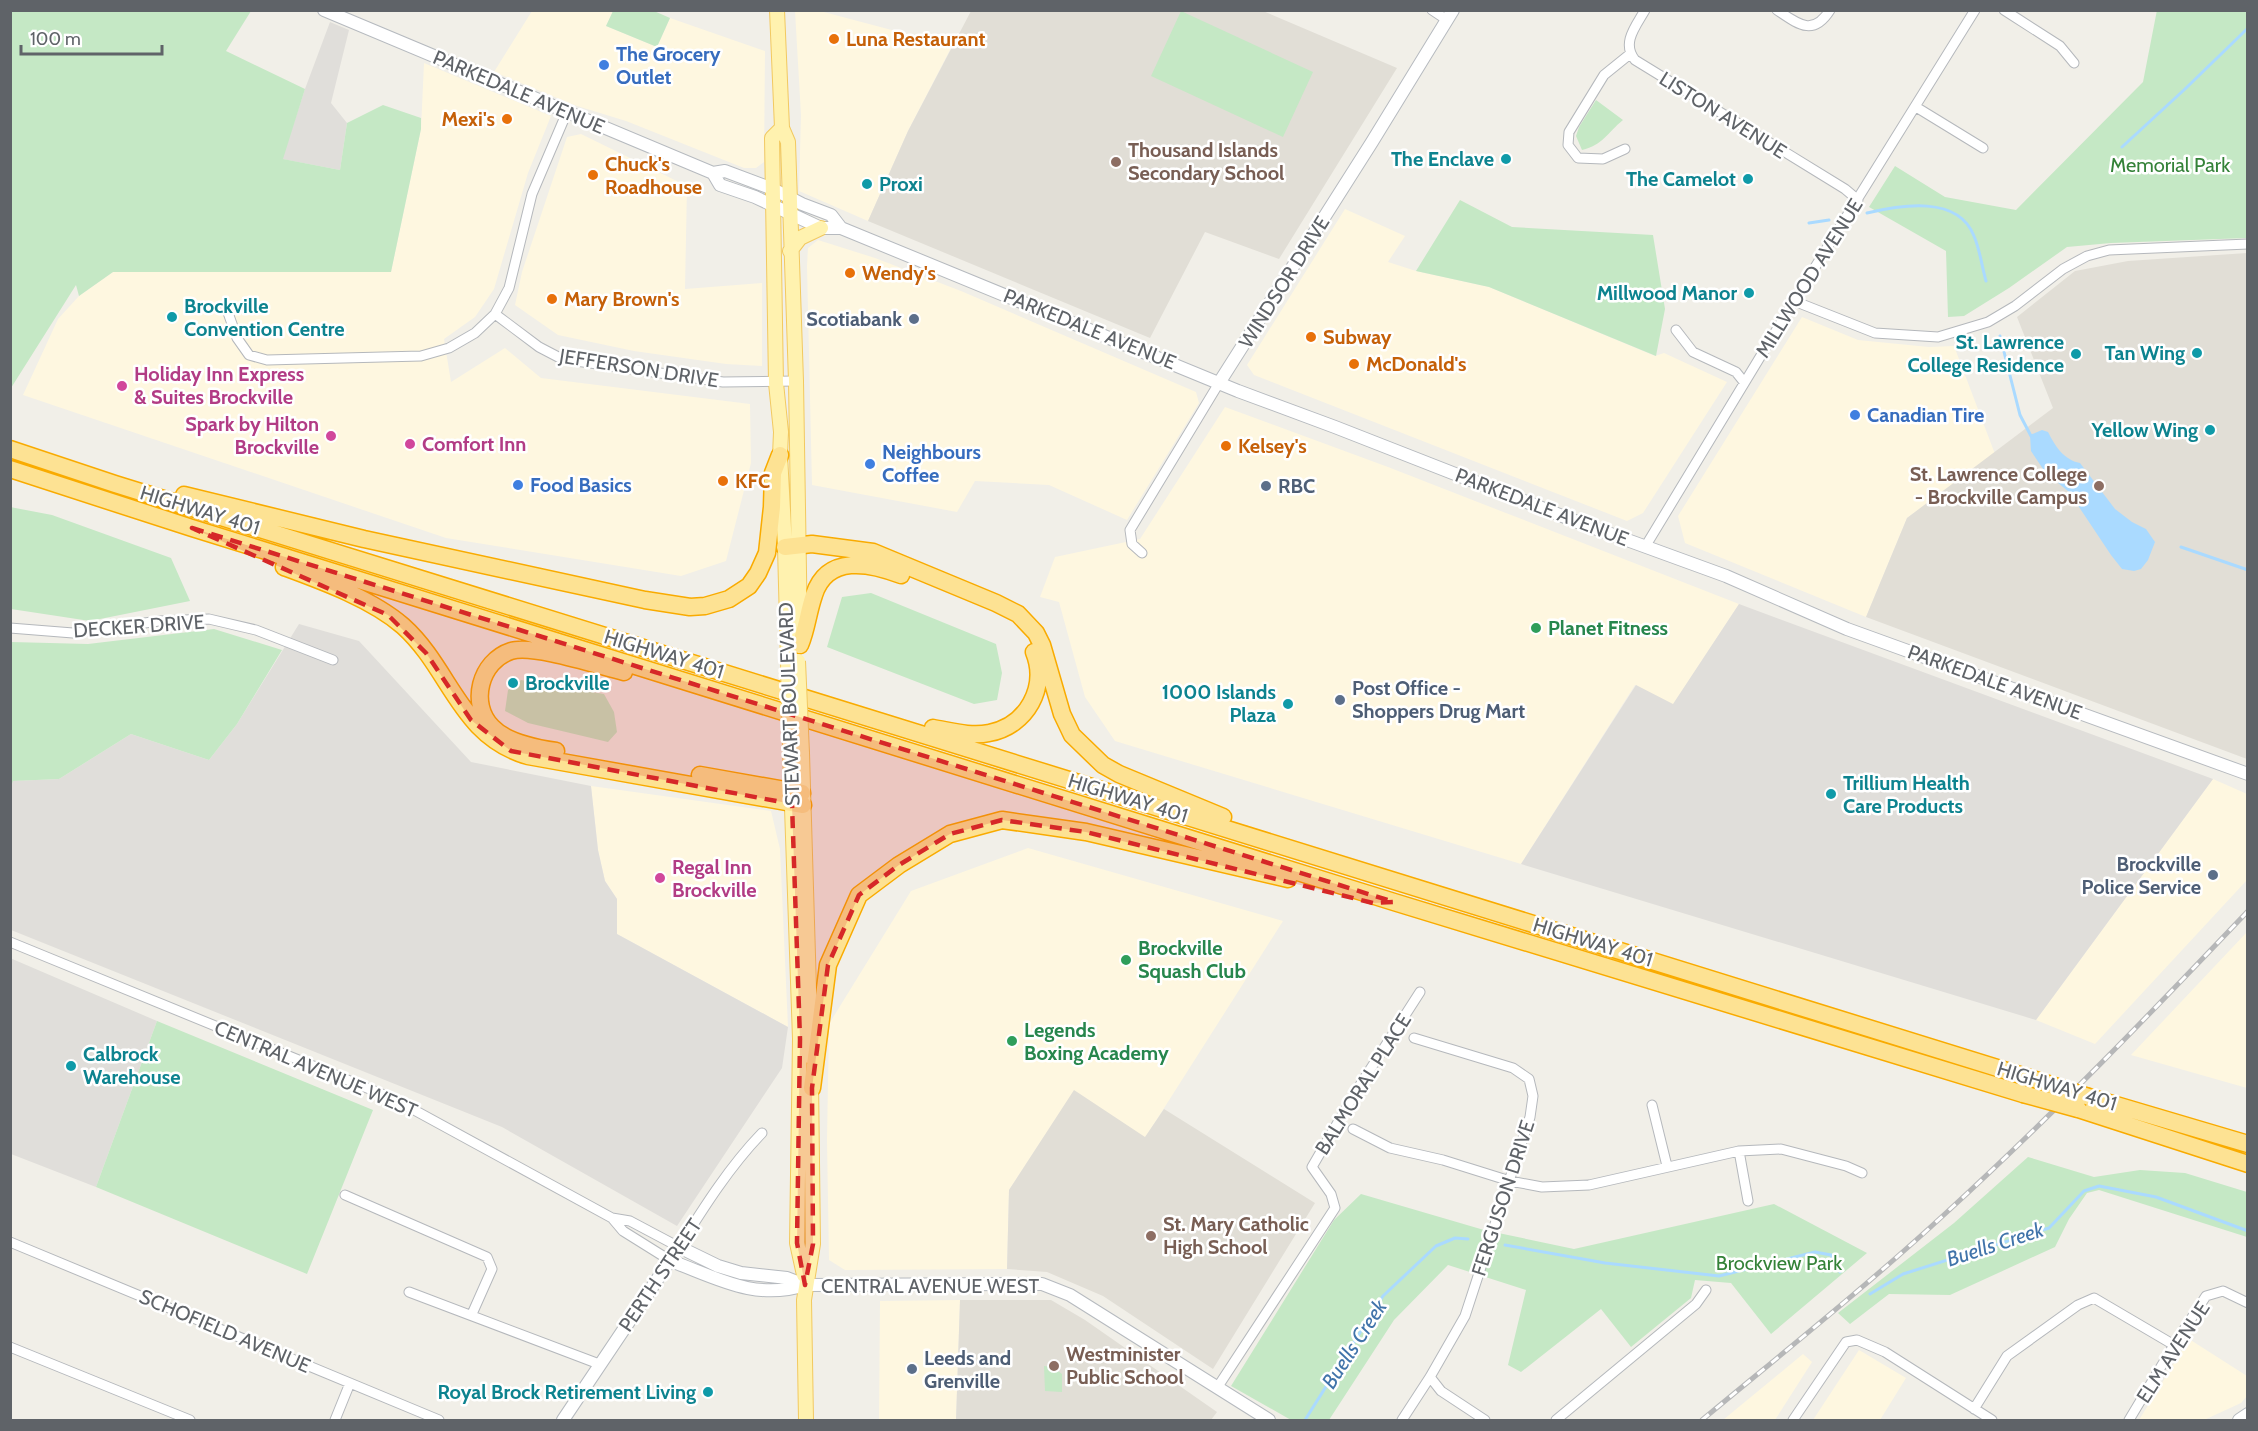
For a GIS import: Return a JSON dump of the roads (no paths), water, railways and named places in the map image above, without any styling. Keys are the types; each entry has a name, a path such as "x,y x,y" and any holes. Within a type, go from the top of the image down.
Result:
{"highway":[{"name":"HIGHWAY 401","path":"10,449 115,484 2039,1081 2083,1103 2247,1164"},
{"path":"115,484 153,487 364,539 690,608 717,604 729,599 749,586 758,573 767,553 773,473 780,455"},
{"name":"HIGHWAY 401","path":"10,469 192,528 1394,902 2023,1094 2083,1103 2247,1144"},
{"path":"192,528 211,541 297,572 368,603 388,615 405,628 426,653 471,720 494,741 511,751 528,756 797,798"},
{"path":"792,546 812,544 873,552 1018,614 1036,633 1042,645 1062,714 1072,735 1103,765 1185,803 1290,841 1320,858"},
{"path":"782,691 821,696 951,732 988,734 1007,726 1024,713 1038,688 1039,664 1020,628 1011,621 905,577 865,564 839,568 819,582 813,596 807,630 795,656"},
{"path":"676,677 654,679 534,651 519,650 502,655 490,664 481,683 480,701 483,713 492,727 513,740 550,750 797,798"},
{"path":"812,1088 828,965 859,895 898,865 950,834 1002,820 1086,832 1308,884 1374,903 1394,902"}],"main road":[{"name":"STEWART BOULEVARD","path":"777,10 782,128 788,142 796,381 792,546 800,1039 797,1243 805,1285 806,1420"},
{"name":"STEWART BOULEVARD","path":"782,128 772,138 776,383 781,432 780,455 792,546 795,656"},
{"path":"790,250 800,238 821,228"},
{"name":"STEWART BOULEVARD","path":"797,798 812,1088 813,1244 805,1285"}],"street":[{"name":"PARKEDALE AVENUE","path":"324,10 713,172 725,171 773,189 802,204 831,215 841,228"},
{"path":"1432,10 1450,15"},
{"path":"1625,149 1603,159 1578,158 1568,145 1569,132 1604,75 1630,54 1630,35 1645,10"},
{"path":"1777,10 1798,24 1812,26 1823,22 1830,10"},
{"name":"MILLWOOD AVENUE","path":"1645,546 1975,10"},
{"path":"2004,10 2060,46 2074,63"},
{"name":"WINDSOR DRIVE","path":"1142,553 1132,544 1130,531 1450,15"},
{"name":"LISTON AVENUE","path":"1630,54 1635,60 1845,189 1858,200"},
{"path":"1916,107 1983,148"},
{"path":"226,307 237,338 249,355 267,360 422,356 449,348 475,333 495,314 509,288 532,194 567,112"},
{"name":"PARKEDALE AVENUE","path":"713,172 720,185 755,197 821,228 841,228 1220,383 1575,521 1758,589 1846,629 2247,774"},
{"path":"1794,301 1875,333 1938,337 1988,322 2015,306 2063,269 2095,254 2109,250 2247,244"},
{"name":"JEFFERSON DRIVE","path":"495,314 539,347 562,359 723,382 796,381"},
{"path":"1676,330 1693,352 1736,372 1744,382"},
{"name":"DECKER DRIVE","path":"10,628 73,633 159,621 209,619 256,630 333,660"},
{"name":"CENTRAL AVENUE WEST","path":"10,942 394,1099 612,1218 624,1231 671,1261 736,1286 750,1290 788,1291 805,1285 1042,1284 1070,1295 1269,1420"},
{"name":"BALMORAL PLACE","path":"1217,1388 1335,1208 1331,1194 1312,1167 1355,1093 1420,992"},
{"name":"FERGUSON DRIVE","path":"1402,1420 1465,1316 1530,1117 1533,1096 1529,1079 1513,1068 1414,1038"},
{"path":"1652,1105 1667,1166"},
{"path":"1353,1129 1390,1148 1443,1160 1509,1181 1542,1186 1589,1185 1739,1151 1781,1149 1846,1166 1862,1173"},
{"name":"PERTH STREET","path":"563,1420 727,1175 762,1133"},
{"path":"1739,1151 1748,1201"},
{"path":"345,1195 487,1257 492,1269 472,1314"},
{"name":"CENTRAL AVENUE WEST","path":"612,1218 630,1221 718,1266 741,1274 787,1278 805,1285"},
{"name":"SCHOFIELD AVENUE","path":"10,1242 439,1420"},
{"path":"1556,1420 1696,1304 1706,1290"},
{"name":"ELM AVENUE","path":"2129,1420 2206,1296 2223,1291 2247,1303"},
{"path":"409,1292 599,1364"},
{"path":"1974,1409 2007,1356 2079,1305 2094,1298 2174,1345"},
{"path":"1793,1420 1846,1342 1857,1340 1885,1352 1992,1420"},
{"path":"10,1347 190,1420"},
{"path":"1430,1377 1441,1390 1485,1420"},
{"path":"334,1420 350,1383"},
{"path":"2239,1420 2247,1414"}],"water":[{"path":"2042,430 2048,432 2065,456 2080,463 2115,509 2146,529 2155,542 2148,560 2141,569 2134,571 2122,569 2069,492 2045,472 2031,451 2030,435"}],"waterway":[{"path":"2122,147 2248,28"},
{"path":"1867,213 1896,207 1927,206 1955,214 1966,223 1974,236 1986,281"},
{"path":"1809,223 1829,220"},
{"path":"2000,336 2020,415 2031,436"},
{"path":"2181,547 2248,570"},
{"name":"Buells Creek","path":"1870,1294 1903,1274 2049,1228 2084,1191 2099,1186 2156,1197 2248,1231"},
{"name":"Buells Creek","path":"1305,1420 1383,1296 1436,1246 1455,1238 1468,1239"},
{"name":"Buells Creek","path":"1505,1245 1605,1263 1719,1276 1815,1252 1831,1255 1840,1272"}],"railway":[{"path":"1702,1420 1887,1266 1986,1176 2100,1064 2248,911"}],"place":[{"name":"Luna Restaurant","path":"834,39"},
{"name":"The Grocery Outlet","path":"604,65"},
{"name":"Mexi's","path":"507,119"},
{"name":"The Enclave","path":"1506,159"},
{"name":"Thousand Islands Secondary School","path":"1116,162"},
{"name":"Chuck's Roadhouse","path":"593,175"},
{"name":"The Camelot","path":"1748,179"},
{"name":"Proxi","path":"867,184"},
{"name":"Wendy's","path":"850,273"},
{"name":"Millwood Manor","path":"1749,293"},
{"name":"Mary Brown's","path":"552,299"},
{"name":"Brockville Convention Centre","path":"172,317"},
{"name":"Scotiabank","path":"914,319"},
{"name":"Subway","path":"1311,337"},
{"name":"Tan Wing","path":"2197,353"},
{"name":"St. Lawrence College Residence","path":"2076,354"},
{"name":"McDonald's","path":"1354,364"},
{"name":"Holiday Inn Express & Suites Brockville","path":"122,386"},
{"name":"Canadian Tire","path":"1855,415"},
{"name":"Yellow Wing","path":"2210,430"},
{"name":"Spark by Hilton Brockville","path":"331,436"},
{"name":"Comfort Inn","path":"410,444"},
{"name":"Kelsey's","path":"1226,446"},
{"name":"Neighbours Coffee","path":"870,464"},
{"name":"KFC","path":"723,481"},
{"name":"Food Basics","path":"518,485"},
{"name":"RBC","path":"1266,486"},
{"name":"St. Lawrence College - Brockville Campus","path":"2099,486"},
{"name":"Planet Fitness","path":"1536,628"},
{"name":"Brockville","path":"513,683"},
{"name":"Post Office - Shoppers Drug Mart","path":"1340,700"},
{"name":"1000 Islands Plaza","path":"1288,704"},
{"name":"Trillium Health Care Products","path":"1831,794"},
{"name":"Brockville Police Service","path":"2213,875"},
{"name":"Regal Inn Brockville","path":"660,878"},
{"name":"Brockville Squash Club","path":"1126,960"},
{"name":"Legends Boxing Academy","path":"1012,1041"},
{"name":"Calbrock Warehouse","path":"71,1066"},
{"name":"St. Mary Catholic High School","path":"1151,1236"},
{"name":"Westminister Public School","path":"1054,1366"},
{"name":"Leeds and Grenville","path":"912,1369"},
{"name":"Royal Brock Retirement Living","path":"708,1392"}],"park label":[{"name":"Memorial Park","path":"2170,165"},
{"name":"Brockview Park","path":"1779,1263"}]}
